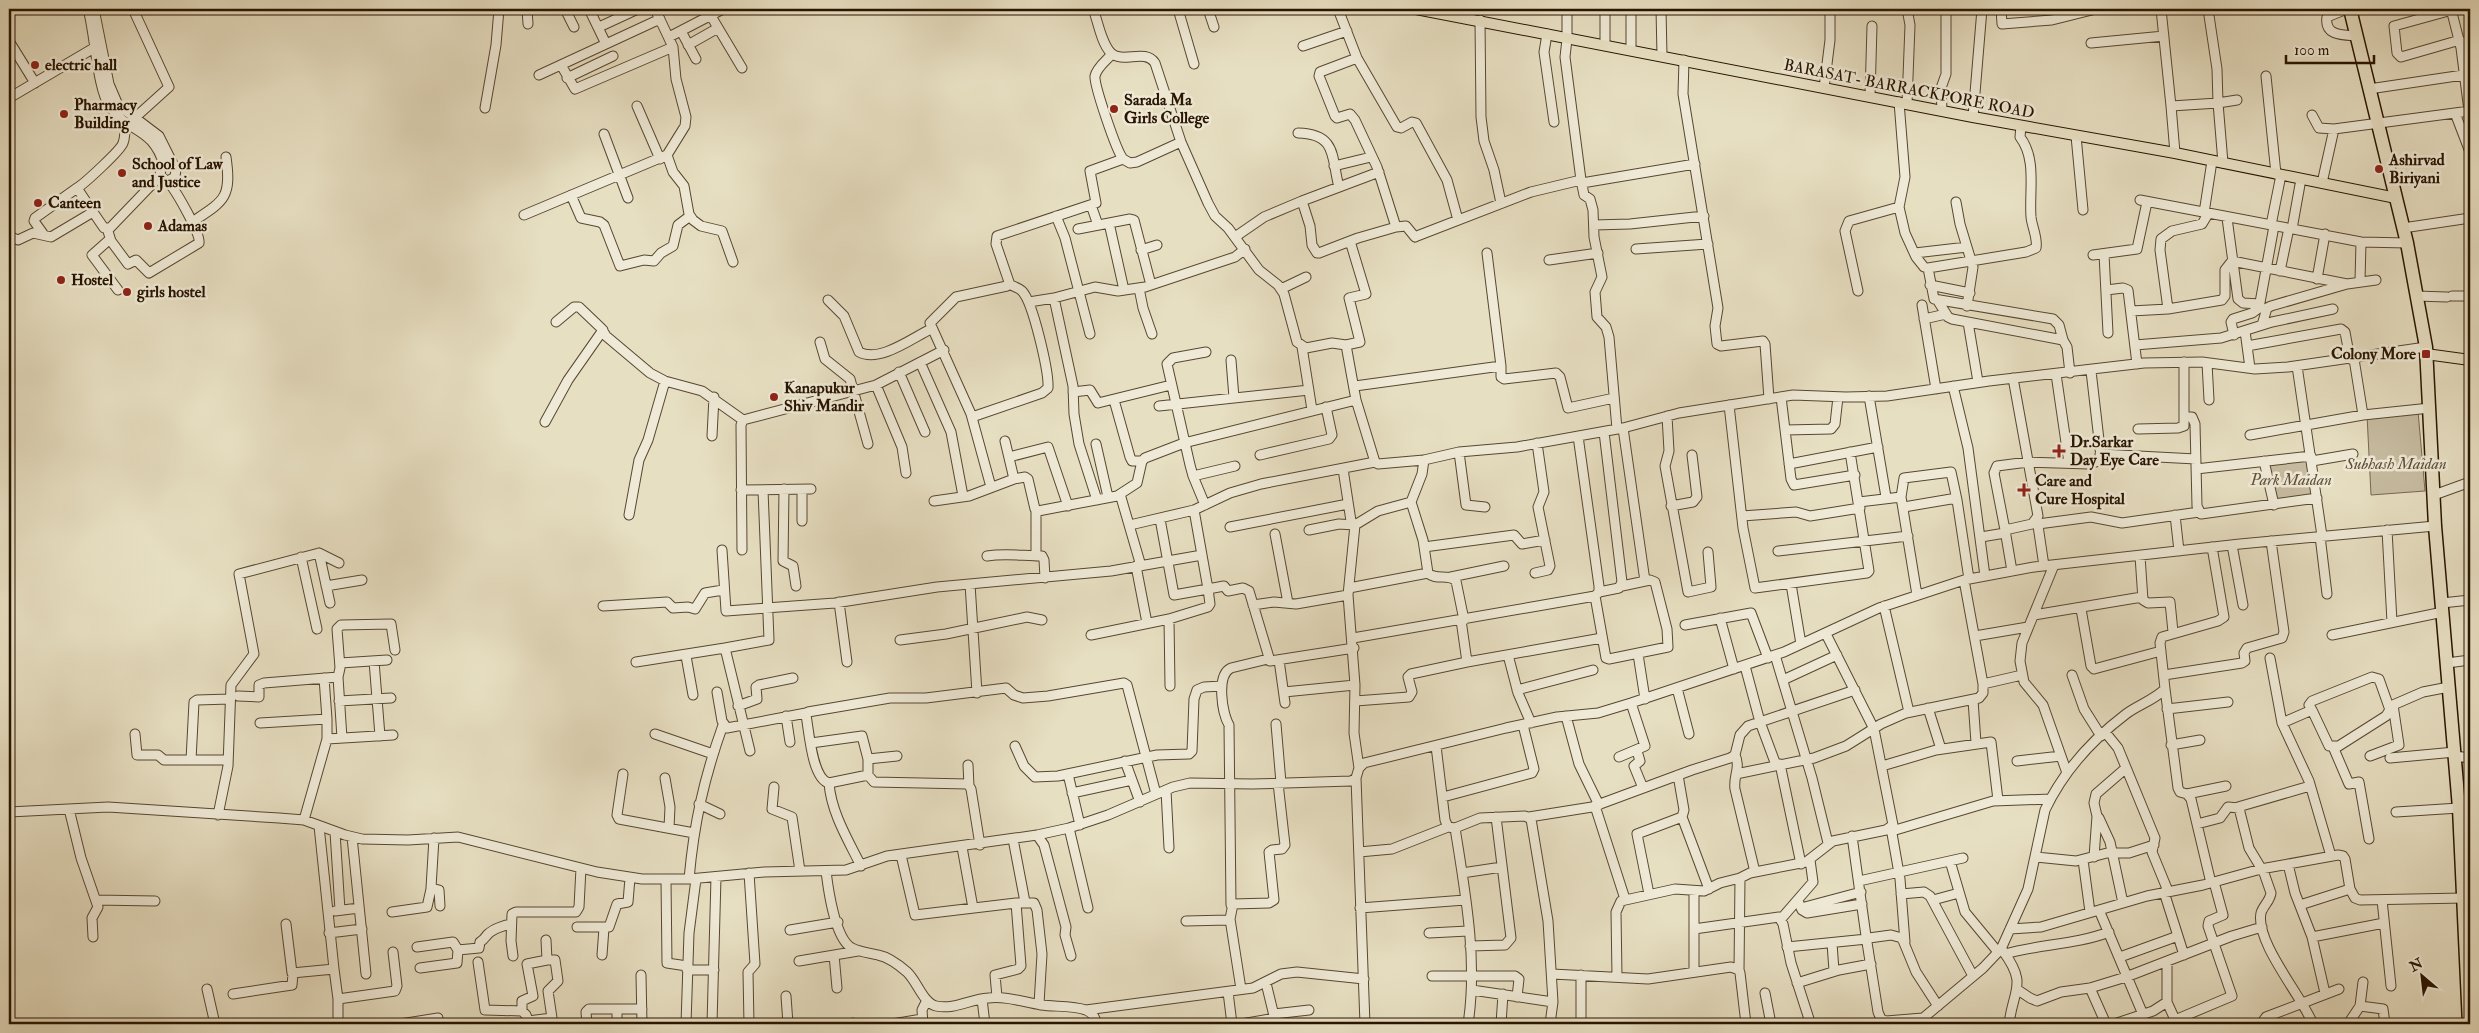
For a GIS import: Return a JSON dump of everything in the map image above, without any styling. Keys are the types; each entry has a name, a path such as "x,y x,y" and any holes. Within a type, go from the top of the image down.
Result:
{"highway":[{"path":"2349,9 2407,243 2426,351 2435,526 2455,754 2464,898 2468,912 2469,1024"}],"main road":[{"name":"BARASAT- BARRACKPORE ROAD","path":"1416,9 1973,117 2175,153 2396,198"},
{"path":"2426,351 2470,360"}],"street":[{"path":"88,9 99,45"},
{"path":"94,9 99,45 99,72 109,106 131,122 151,128 159,136 169,165 177,173 176,177 164,178 113,226 107,228"},
{"path":"46,238 34,221 35,218 87,183 122,146 125,129 169,87 133,9"},
{"path":"485,108 496,45 499,9"},
{"path":"527,9 528,24"},
{"path":"566,9 574,27"},
{"path":"597,9 591,13 606,44"},
{"path":"599,27 638,9"},
{"path":"524,214 664,157 686,122 676,79 673,47 655,9"},
{"path":"669,37 723,9"},
{"path":"1093,9 1107,47 1112,54 1120,56 1147,56 1152,59 1159,71 1181,142 1215,216 1245,249 1259,270 1281,289 1284,294 1290,322 1297,342 1302,347 1312,410"},
{"path":"1178,9 1194,64"},
{"path":"1208,9 1214,27"},
{"path":"1338,9 1357,58 1397,127 1401,128 1412,122 1416,123 1447,180 1458,220"},
{"path":"1567,9 1565,57 1584,195 1590,199 1593,210 1602,279 1596,292 1596,313 1598,320 1606,326 1609,337 1614,398 1646,581"},
{"path":"1605,9 1606,45"},
{"path":"1631,9 1631,50"},
{"path":"1661,9 1662,56"},
{"path":"1824,88 1829,57 1830,9"},
{"path":"1907,9 1910,25 1903,102 1905,177 1899,207 1905,233 1920,263 1928,268 2026,252 2036,248 2031,218 2032,176 2027,146 2020,137 2021,126"},
{"path":"1942,111 1941,88 1946,74 1946,9"},
{"path":"1973,117 1982,9"},
{"path":"2001,9 2002,24 2052,20 2096,9"},
{"path":"2161,9 2175,153"},
{"path":"2168,309 2160,250 2161,239 2172,231 2202,224 2217,162 2217,69 2208,9"},
{"path":"2349,9 2327,17 2326,24 2329,30 2337,35 2357,36"},
{"path":"2312,116 2319,128 2334,129 2469,111 2468,74 2460,40 2452,9 2394,26 2397,53 2401,57 2460,40"},
{"path":"711,16 742,68"},
{"path":"539,75 660,19"},
{"path":"1480,20 1480,117 1484,141 1494,170 1500,203"},
{"path":"1870,96 1872,26"},
{"path":"688,45 718,28"},
{"path":"681,31 696,60"},
{"path":"1303,46 1347,32"},
{"path":"1547,34 1544,52 1554,122"},
{"path":"2091,44 2164,36"},
{"path":"9,41 35,82"},
{"path":"9,98 99,45"},
{"path":"560,65 573,89 673,47"},
{"path":"584,54 596,80"},
{"path":"1112,54 1097,71 1095,79 1122,159 1130,163 1137,162 1181,142"},
{"path":"567,78 613,56"},
{"path":"1357,58 1319,74 1335,116 1337,118 1351,115 1379,172 1396,226"},
{"path":"1684,60 1683,94 1718,308 1715,326 1717,344 1721,346 1763,341 1765,344 1768,399"},
{"path":"2369,89 2468,74"},
{"path":"2234,335 2231,322 2233,319 2257,310 2260,304 2267,268 2279,174 2266,76"},
{"path":"2171,106 2237,100"},
{"path":"637,106 664,157 684,186 690,216 699,225 722,231 733,262"},
{"path":"2455,112 2470,152"},
{"path":"2322,183 2334,129"},
{"path":"604,134 628,198"},
{"path":"1298,134 1308,134 1326,140 1334,156 1334,166 1340,187"},
{"path":"2076,136 2083,210"},
{"path":"192,222 218,205 223,199 229,177 226,157"},
{"path":"1334,166 1371,157"},
{"path":"1008,284 996,244 997,236 1091,205 1096,201 1090,171 1122,159"},
{"path":"1302,201 1310,226 1312,245 1317,253 1396,226 1406,226 1412,234 1418,236 1531,192 1582,181 1695,164"},
{"path":"78,188 92,212 107,228 110,239 128,264 136,260 147,272 151,273 199,243 200,238 160,172 169,165"},
{"path":"1235,238 1264,217 1379,172"},
{"path":"2280,271 2301,179"},
{"path":"571,195 582,218 600,222 604,225 620,266 644,260 654,261 661,253 673,246 678,225 690,216"},
{"path":"2093,255 2134,251 2139,247 2144,201 2361,242 2407,243"},
{"path":"1956,202 1972,261 1973,272 1967,306"},
{"path":"1091,205 1098,225"},
{"path":"1858,291 1851,266 1845,231 1847,225 1849,221 1899,207"},
{"path":"9,236 15,240 33,232 46,238 51,237 92,212"},
{"path":"1056,216 1065,238 1077,291 1090,334"},
{"path":"1594,225 1630,224 1704,216"},
{"path":"2227,218 2239,302 2260,304"},
{"path":"2403,228 2470,218"},
{"path":"1078,229 1134,220 1151,285"},
{"path":"1109,223 1124,290"},
{"path":"2317,278 2326,234"},
{"path":"110,239 92,255 118,290"},
{"path":"1302,347 1332,343 1346,345 1360,342 1349,298 1366,294 1350,241"},
{"path":"2360,282 2361,242"},
{"path":"1636,249 1708,244"},
{"path":"1141,250 1157,245"},
{"path":"1915,254 1967,246"},
{"path":"1029,302 1095,288 1124,290 1140,288 1235,257 1245,249"},
{"path":"1549,260 1598,253"},
{"path":"1487,254 1501,377 1504,379 1556,373 1560,377 1568,408 1614,398"},
{"path":"2104,254 2108,333"},
{"path":"2131,311 2168,309 2225,298 2225,270 2232,261"},
{"path":"2232,261 2347,284"},
{"path":"1928,268 1932,297 1952,319 2063,340"},
{"path":"1281,289 1306,277"},
{"path":"2262,325 2265,313 2271,306 2347,284 2376,280"},
{"path":"972,417 1047,391 1048,384 1042,350 1029,302 1022,290 1008,284"},
{"path":"991,487 972,417 944,350 930,323 932,318 956,296 982,290 1004,288 1008,284"},
{"path":"1930,285 1970,293"},
{"path":"1140,288 1143,308 1152,334"},
{"path":"2106,290 2126,288 2131,311 2137,364"},
{"path":"2416,296 2470,296"},
{"path":"1054,298 1073,392 1074,414 1079,444 1097,500"},
{"path":"828,300 844,316 859,352 866,356 884,352 931,328"},
{"path":"1938,302 2054,319 2059,325 2067,347 2070,373"},
{"path":"1922,305 1936,389"},
{"path":"556,322 576,306 639,365 665,381 694,387 714,398 743,420"},
{"path":"2135,345 2211,340 2234,335 2262,325 2333,309"},
{"path":"1924,319 1946,314"},
{"path":"1968,322 1978,382"},
{"path":"2247,346 2341,329 2345,332 2352,359 2363,415"},
{"path":"544,422 568,380 603,330"},
{"path":"2245,331 2250,368"},
{"path":"820,342 825,359 850,379 868,444"},
{"path":"1346,345 1355,386 1356,400 1375,462"},
{"path":"743,420 876,385 944,350"},
{"path":"1130,525 1194,510 1230,493 1261,484 1375,462 1378,464 1424,460 1459,452 1517,447 1620,429 1667,416 1794,395 1869,396 2137,364 2184,362 2250,368 2296,366 2426,351"},
{"path":"1206,352 1174,358 1168,361 1171,385 1193,476 1206,505"},
{"path":"1231,360 1234,398"},
{"path":"920,362 951,432 963,496"},
{"path":"2138,429 2182,428 2185,424 2184,362"},
{"path":"2207,363 2209,400"},
{"path":"1355,386 1501,366"},
{"path":"2296,366 2312,458 2327,594"},
{"path":"2012,571 1994,468 2001,465 2028,462 2095,463 2100,461 2091,371"},
{"path":"899,372 924,432"},
{"path":"2056,374 2069,463"},
{"path":"2013,378 2038,516 2037,521 2044,566"},
{"path":"629,515 640,457 648,440 665,381"},
{"path":"876,385 902,447 906,473"},
{"path":"1073,392 1090,390 1095,401 1098,403 1171,385"},
{"path":"1953,386 1968,448 1985,576"},
{"path":"1159,406 1309,390"},
{"path":"1869,396 1886,498"},
{"path":"1780,397 1789,464 1794,485 1855,475"},
{"path":"1785,430 1831,429 1835,424 1838,397"},
{"path":"712,436 714,398"},
{"path":"1114,400 1132,461 1142,461 1186,443 1356,400"},
{"path":"1729,405 1742,516 1755,588 1867,574 1870,568 1850,452"},
{"path":"1260,455 1329,439 1332,435 1326,407"},
{"path":"2250,435 2363,415 2430,408"},
{"path":"1667,416 1669,448 1665,466 1688,592 1711,587 1708,552"},
{"path":"2184,416 2192,417 2194,420 2199,512"},
{"path":"742,550 741,425 743,420"},
{"path":"1604,432 1622,586"},
{"path":"1241,989 1230,919 1229,725 1224,719 1222,686 1222,677 1226,670 1268,659 1270,661 1279,660 1462,620 1597,594 1646,581 1655,582 1669,644 1665,648 1638,654 1606,658 1602,638 1597,594 1578,436"},
{"path":"1005,441 1014,479"},
{"path":"1535,573 1550,568 1538,507 1544,492 1537,443"},
{"path":"1096,444 1108,498"},
{"path":"1009,457 1048,447 1068,506"},
{"path":"1789,464 1878,447"},
{"path":"1459,452 1466,505 1485,507"},
{"path":"2100,454 2196,459"},
{"path":"2196,469 2353,454"},
{"path":"1672,506 1693,502 1698,497 1692,455"},
{"path":"1424,460 1422,474 1412,502 1424,547 1428,573"},
{"path":"1036,510 1068,506 1120,494 1138,483 1142,461"},
{"path":"2264,461 2274,504"},
{"path":"1193,476 1235,466"},
{"path":"1343,469 1351,521 1355,525 1348,591 1355,685 1354,733 1359,768 1356,778 1365,1024"},
{"path":"1736,774 1807,760 1846,746 1908,712 1972,700 1979,698 1983,693 1966,580 1957,500 1951,472 1904,478 1901,497 1917,595"},
{"path":"934,501 988,490 991,487 1025,477 1028,479 1036,510 1036,556"},
{"path":"2434,495 2470,482"},
{"path":"784,489 783,561 793,566 796,586"},
{"path":"741,490 806,489 802,521"},
{"path":"636,662 686,656 769,640 763,490"},
{"path":"1120,494 1130,525 1139,566 1147,623"},
{"path":"1742,516 1796,512 1810,516 1886,498 1901,497"},
{"path":"1980,537 2005,532 2037,521 2091,517 2122,523 2199,512 2214,514 2317,498"},
{"path":"1904,507 1951,499 1957,500"},
{"path":"1309,530 1339,524 1355,525 1378,511 1412,502"},
{"path":"1230,527 1348,504"},
{"path":"1091,635 1169,618 1210,606 1194,510"},
{"path":"2174,516 2179,551"},
{"path":"1160,519 1174,595 1222,586 1228,591 1247,588 1268,659"},
{"path":"1359,768 1364,763 1527,724 1566,716 1598,713 1631,703 1745,666 1826,634 1884,606 1966,580 2044,566 2212,547 2435,526"},
{"path":"2387,530 2392,622"},
{"path":"1275,534 1288,603"},
{"path":"1424,547 1514,535 1522,544 1545,540"},
{"path":"1778,551 1908,536"},
{"path":"2164,675 2242,663 2245,661 2244,653 2247,648 2282,638 2284,632 2271,541"},
{"path":"2232,545 2243,605"},
{"path":"2212,547 2224,617 2218,621 2173,632 2160,640 2171,745 2178,791 2187,794 2226,786"},
{"path":"722,550 723,590 726,611 839,602 937,586 1045,578 1139,566 1202,555"},
{"path":"319,553 330,603"},
{"path":"218,815 228,760 234,698 233,682 254,654 239,574 319,553 339,563"},
{"path":"987,556 1008,553 1044,557 1045,578"},
{"path":"2140,556 2142,598 2148,603 2170,602 2173,632"},
{"path":"301,557 317,629"},
{"path":"2054,565 2028,627 2020,652 2022,675 2027,687 2043,705 2067,773"},
{"path":"1253,605 1296,604 1428,573 1435,577 1451,577 1504,566"},
{"path":"1451,577 1456,581 1467,662"},
{"path":"326,586 362,580"},
{"path":"970,584 977,693"},
{"path":"1791,584 1801,644"},
{"path":"603,606 667,602 673,608 688,607 695,609 705,593 723,590"},
{"path":"2034,615 2082,609 2142,598"},
{"path":"2332,635 2392,622 2470,600"},
{"path":"839,602 847,662"},
{"path":"1884,606 1908,712"},
{"path":"2082,609 2091,666 2094,670 2161,651"},
{"path":"1685,625 1751,613 1783,680 1807,760 1828,844"},
{"path":"900,640 946,634 1027,617 1042,620"},
{"path":"1169,618 1170,686"},
{"path":"1720,618 1734,669"},
{"path":"342,738 337,629 342,625 391,624 395,650"},
{"path":"1975,636 2028,627"},
{"path":"1826,634 1874,729 1894,821 1891,830 1901,894 1905,943 1916,972 1938,1006"},
{"path":"1355,701 1409,697 1412,692 1408,677 1411,674 1602,638"},
{"path":"726,648 750,751"},
{"path":"1638,654 1645,698"},
{"path":"1783,680 1837,655"},
{"path":"686,656 693,695"},
{"path":"1443,796 1532,773 1534,769 1527,724 1508,656"},
{"path":"2270,658 2282,724 2310,786 2331,856"},
{"path":"340,663 387,660"},
{"path":"1279,660 1285,703"},
{"path":"2447,663 2470,660"},
{"path":"374,661 380,736"},
{"path":"1745,666 1760,722 1778,765 1813,882 1799,904 1781,920"},
{"path":"1517,690 1593,670"},
{"path":"1983,684 2022,675"},
{"path":"2072,675 2084,710 2103,734 2115,742 2155,838 2152,852 2166,892 2184,955"},
{"path":"191,760 194,702 197,700 259,697 259,685 264,682 338,677"},
{"path":"2370,756 2400,745 2391,707 2379,680 2372,677 2310,702 2329,746 2336,746 2383,718 2391,707 2423,692 2449,687"},
{"path":"304,820 327,739 324,678"},
{"path":"738,706 757,699 756,687 759,685 793,678"},
{"path":"724,726 727,728 890,698 926,698 1006,688 1018,697 1048,696 1124,683 1127,685 1156,794"},
{"path":"1284,692 1355,685"},
{"path":"1015,746 1024,766 1032,776 1044,777 1068,774 1146,757 1184,755 1192,751 1195,694 1204,687 1222,686"},
{"path":"1676,688 1689,734"},
{"path":"1852,836 1878,1012 1885,1022 1920,1021 2001,951 2028,889 2045,810 2067,773 2103,734 2136,707 2165,689"},
{"path":"1754,872 1735,789 1739,765 1735,755 1743,731 1760,722 1855,690"},
{"path":"686,1024 694,833 699,804 713,754 724,726 717,692"},
{"path":"340,701 391,698"},
{"path":"1972,700 1976,743"},
{"path":"2167,709 2228,702"},
{"path":"1619,757 1644,748 1645,745 1631,703"},
{"path":"1928,708 1941,749"},
{"path":"2282,724 2312,710"},
{"path":"806,713 818,773 822,780 829,783 868,775"},
{"path":"786,716 790,742"},
{"path":"1566,716 1582,772 1597,805 1625,899"},
{"path":"260,723 327,719"},
{"path":"1231,905 1269,903 1274,900 1269,852 1282,849 1285,845 1276,724"},
{"path":"135,734 137,756 158,755 164,760 228,760"},
{"path":"655,734 713,754"},
{"path":"327,739 393,735"},
{"path":"811,743 861,735 868,759 868,775 874,782 968,784 969,786"},
{"path":"2171,745 2200,740"},
{"path":"1882,766 1941,749 1989,741 1992,743 1998,800"},
{"path":"1436,746 1445,820 1452,828 1462,873 1472,976 1468,1024"},
{"path":"2336,746 2334,749 2348,784 2360,782 2369,839"},
{"path":"1636,750 1640,761 1634,766 1643,788"},
{"path":"2390,758 2455,754 2470,758"},
{"path":"1359,852 1392,848 1480,818 1528,816 1597,805 1678,774 1735,755"},
{"path":"868,759 897,756"},
{"path":"2017,761 2060,756"},
{"path":"1125,761 1140,802"},
{"path":"968,765 969,786 980,844"},
{"path":"2123,903 2110,842 2094,803 2096,794 2126,768"},
{"path":"623,774 617,815 619,819 694,833"},
{"path":"1068,774 1080,825"},
{"path":"1678,774 1684,810 1682,817 1709,889"},
{"path":"665,778 670,806 669,828"},
{"path":"9,812 108,806 304,820 352,837 384,841 458,837 581,868 630,878 666,880 749,873 846,870 881,858 901,854 1013,840 1080,825 1166,790 1190,783 1345,782 1356,778"},
{"path":"1072,793 1132,780"},
{"path":"829,783 830,795 836,814 861,866"},
{"path":"2197,824 2220,818 2225,809 2310,786"},
{"path":"774,787 772,809 792,817 800,871"},
{"path":"1166,790 1169,848"},
{"path":"2167,962 2167,1002 2176,1022 2232,996 2208,923 2221,917 2222,912 2187,794"},
{"path":"1616,977 1616,912 1618,904 1625,899 1680,889 1694,891 1709,889 1720,883 1754,872 1806,862 1828,844 1839,838 1891,830 1998,800 2050,799"},
{"path":"699,804 720,814"},
{"path":"2238,807 2249,848 2262,869 2271,893 2262,911 2262,927 2268,946 2313,1024"},
{"path":"2396,812 2459,808"},
{"path":"69,809 81,860 98,910 92,918 92,937"},
{"path":"1528,816 1533,823 1548,921 1553,1002 1550,1024"},
{"path":"2094,857 2098,816"},
{"path":"1470,946 1505,945 1511,938 1496,817"},
{"path":"1648,894 1637,834 1682,817"},
{"path":"320,826 327,912 338,999 338,1024"},
{"path":"1069,828 1088,908"},
{"path":"335,832 340,910"},
{"path":"1037,835 1045,851 1066,927 1064,935 1070,956"},
{"path":"352,837 366,974"},
{"path":"392,912 427,907 431,889 434,838"},
{"path":"998,997 995,975 1018,969 1021,966 1020,903 1013,840"},
{"path":"2036,857 2083,860 2111,853 2129,854 2154,845"},
{"path":"962,847 973,908"},
{"path":"901,854 915,915 1034,903 1037,910 1042,954 1038,1004"},
{"path":"2010,929 2041,927 2166,892 2262,869 2331,856 2343,856 2345,859 2350,889 2355,898 2360,900 2464,898"},
{"path":"1859,880 1963,858"},
{"path":"2083,860 2094,911 2108,932 2120,957 2126,977 2147,1024"},
{"path":"1950,861 1967,917 2001,951 2015,969 2018,990 2011,1008 2009,1024"},
{"path":"2288,864 2295,893 2312,937 2326,993"},
{"path":"1462,873 1502,867"},
{"path":"513,956 511,915 516,912 576,912 579,907 581,868"},
{"path":"826,871 829,895 846,943 852,949 881,955 908,972 919,985 927,1000 933,1005 944,1007 998,997 1086,1010 1254,988 1281,974 1297,972 1364,979"},
{"path":"324,873 356,877"},
{"path":"749,873 755,964 748,972 750,1024"},
{"path":"712,1024 716,877"},
{"path":"577,928 604,928 611,925 618,903 628,902 630,878"},
{"path":"1740,878 1739,970 1746,1024"},
{"path":"666,880 667,963 687,968 714,970"},
{"path":"431,889 440,890 440,906"},
{"path":"2300,905 2350,889"},
{"path":"1694,891 1694,972"},
{"path":"1799,904 1861,892"},
{"path":"1901,894 1924,892 1930,896 1973,976"},
{"path":"1933,900 1959,893"},
{"path":"96,900 155,901"},
{"path":"1360,908 1465,900"},
{"path":"2382,900 2390,986"},
{"path":"1799,904 1804,912 1862,904"},
{"path":"327,912 359,908"},
{"path":"1694,930 1775,917 1781,920"},
{"path":"1186,921 1230,919"},
{"path":"1781,920 1797,983 1809,1019 1808,1024"},
{"path":"790,930 838,922"},
{"path":"2312,937 2384,923"},
{"path":"233,994 292,985 293,974 286,924"},
{"path":"458,950 479,948 481,941 486,939 489,933 504,925 511,924"},
{"path":"2018,990 2038,1001 2060,992 2090,988 2167,962 2214,942 2262,927"},
{"path":"602,955 604,928"},
{"path":"330,933 362,929"},
{"path":"1429,933 1468,931"},
{"path":"2001,951 2086,940 2108,932"},
{"path":"1787,947 1898,935 1905,943"},
{"path":"2120,957 2178,936"},
{"path":"546,940 547,960"},
{"path":"417,947 453,942 458,950 457,963 420,968"},
{"path":"1832,943 1834,971"},
{"path":"799,961 860,950"},
{"path":"338,999 395,991 397,986 393,952"},
{"path":"834,955 837,988"},
{"path":"555,960 558,981 548,991 552,1018 528,1022 522,1010 522,1001 533,996 527,964 555,960"},
{"path":"478,962 485,1010 522,1010"},
{"path":"1797,983 1834,971 1871,964"},
{"path":"1552,974 1648,979 1731,968 1739,970"},
{"path":"293,974 334,969"},
{"path":"641,975 642,1024"},
{"path":"1580,975 1581,1024"},
{"path":"1432,976 1518,977 1517,997"},
{"path":"1266,982 1275,1019"},
{"path":"2348,1024 2360,1006 2363,982"},
{"path":"2090,988 2106,1024"},
{"path":"2261,1024 2266,1017 2339,988"},
{"path":"207,989 215,1024"},
{"path":"1472,990 1553,1002"},
{"path":"1228,992 1232,1024"},
{"path":"1765,993 1771,1024"},
{"path":"1501,1024 1503,994"},
{"path":"786,996 788,1024"},
{"path":"982,999 985,1024"},
{"path":"892,1024 923,1022 922,1010 927,1000"},
{"path":"2114,1024 2159,1009 2167,1002"},
{"path":"2360,1006 2382,1009 2385,1024"},
{"path":"587,1024 586,1012 589,1010 642,1010"},
{"path":"617,1010 618,1024"},
{"path":"1086,1010 1093,1014 1097,1024"},
{"path":"1240,1024 1275,1019 1309,1010"},
{"path":"400,1024 438,1018"},
{"path":"807,1024 815,1024"}],"green space":[{"name":"Subhash Maidan","path":"2418,411 2425,491 2371,495 2367,415"},
{"name":"Park Maidan","path":"2308,458 2314,496 2275,503 2268,464"}],"place":[{"name":"electric hall","path":"35,65"},
{"name":"Sarada Ma Girls College","path":"1114,109"},
{"name":"Pharmacy Building","path":"64,114"},
{"name":"Ashirvad Biriyani","path":"2379,169"},
{"name":"School of Law and Justice","path":"122,173"},
{"name":"Canteen","path":"38,203"},
{"name":"Adamas","path":"148,226"},
{"name":"Hostel","path":"61,280"},
{"name":"girls hostel","path":"127,292"},
{"name":"Colony More","path":"2426,354"},
{"name":"Kanapukur Shiv Mandir","path":"774,397"},
{"name":"Dr.Sarkar Day Eye Care","path":"2059,451"},
{"name":"Care and Cure Hospital","path":"2024,490"}]}
